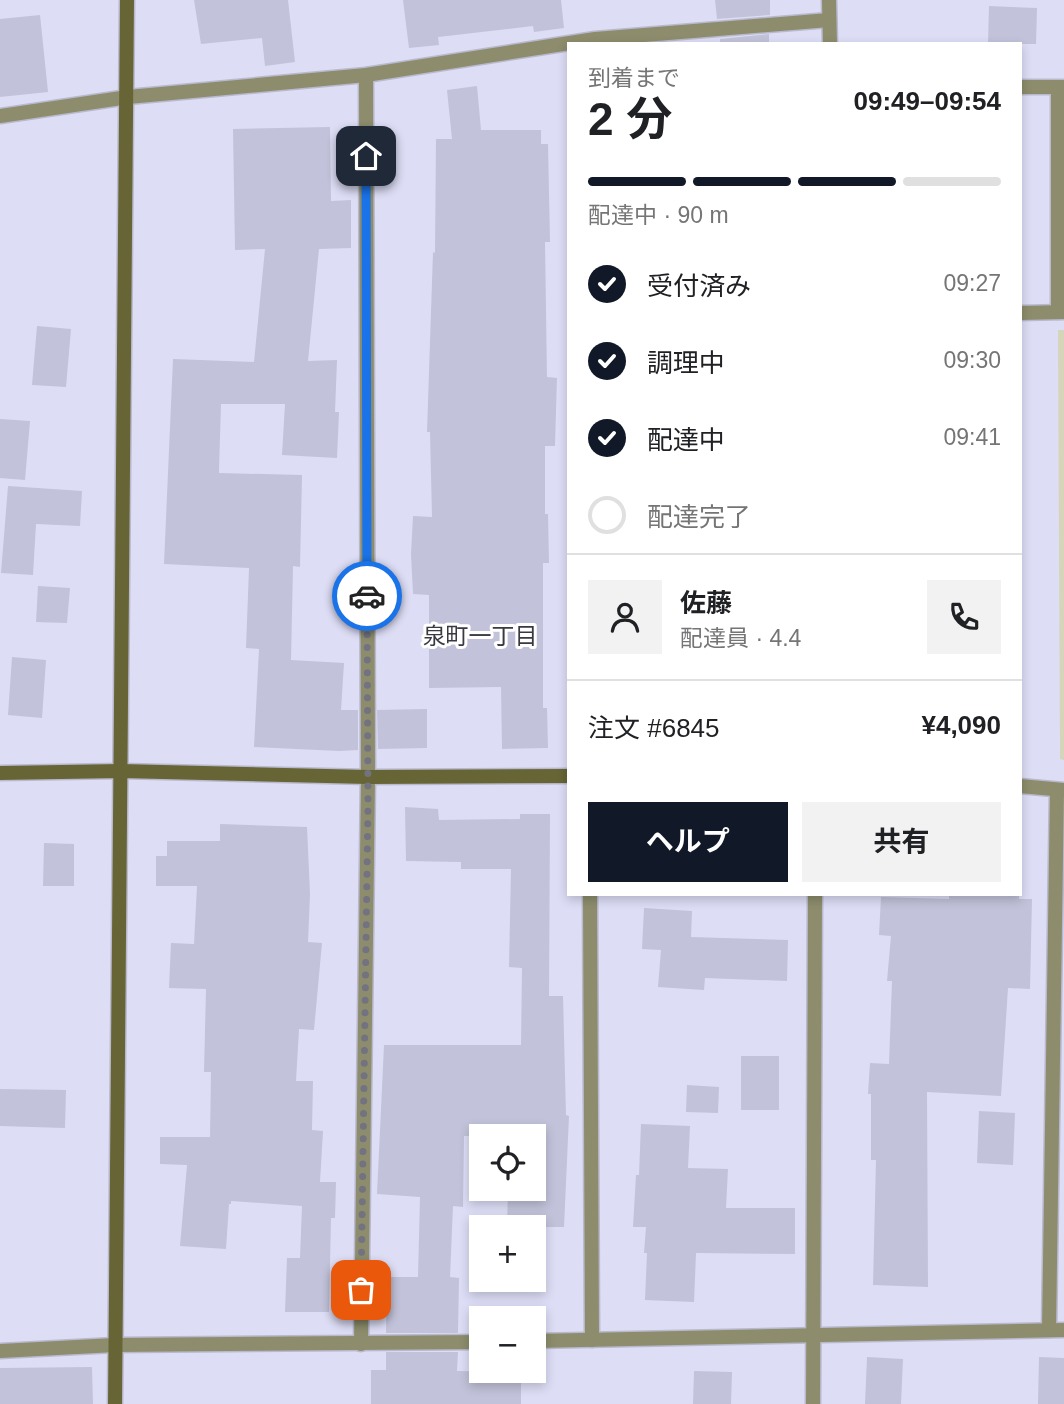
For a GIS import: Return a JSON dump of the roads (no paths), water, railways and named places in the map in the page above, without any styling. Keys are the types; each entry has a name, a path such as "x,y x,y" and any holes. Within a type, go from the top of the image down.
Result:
{"street":[{"path":"115,1404 127,0"},
{"path":"828,0 830,42"},
{"path":"595,41 829,20"},
{"path":"0,116 128,97 366,75 567,45"},
{"path":"361,1344 368,777 366,75"},
{"path":"1022,87 1061,88 1061,312 1022,313"},
{"path":"0,773 121,771 368,777 567,776"},
{"path":"546,1341 814,1333 1057,1330 1060,790 1022,786"},
{"path":"590,896 592,1340"},
{"path":"813,1404 815,896"},
{"path":"0,1351 115,1345 469,1342"}],"district":[{"name":"泉町一丁目","path":"480,636"}]}
